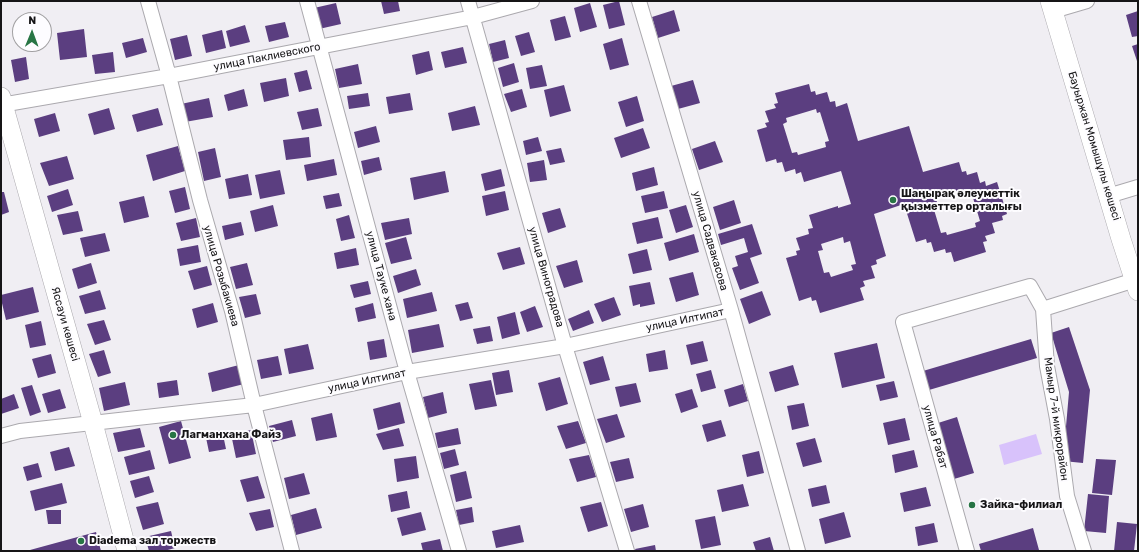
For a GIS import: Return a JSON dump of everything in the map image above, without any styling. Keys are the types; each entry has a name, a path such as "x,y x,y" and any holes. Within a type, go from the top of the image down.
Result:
{"main road":[{"name":"Бауыржан Момышұлы көшесі","path":"1052,6 1136,286"},
{"name":"Яссауи көшесі","path":"2,102 93,422 127,551"}],"street":[{"name":"улица Розыбакиева","path":"148,1 169,76 200,200 232,312 254,405 292,551"},
{"name":"улица Тауке хана","path":"307,1 407,372 459,551"},
{"name":"улица Виноградова","path":"468,1 565,346 627,551"},
{"name":"улица Паклиевского","path":"2,102 169,76 473,17 532,1"},
{"name":"улица Садвакасова","path":"639,1 731,310 798,551"},
{"path":"1052,6 1087,1"},
{"path":"1108,196 1138,187"},
{"name":"улица Рабат","path":"967,551 903,322 1030,286 1043,309"},
{"path":"1043,309 1136,286"},
{"name":"Мамыр 7-й микрорайон","path":"1043,309 1047,366 1057,419 1067,496 1084,551"},
{"name":"улица Илтипат","path":"1,436 20,431 93,422 254,405 407,372 565,346 731,310"}],"shaded area":[{"path":"1036,434 1042,454 1004,465 999,445"}],"building":[{"path":"381,1 398,1 400,11 384,14"},
{"path":"619,1 625,25 609,29 603,5"},
{"path":"336,3 341,24 319,29 314,8"},
{"path":"590,3 597,27 580,32 574,8"},
{"path":"674,10 680,31 658,38 652,17"},
{"path":"1138,11 1138,36 1132,37 1126,15"},
{"path":"565,16 571,37 555,41 550,20"},
{"path":"285,22 289,37 269,42 265,26"},
{"path":"245,25 250,42 230,47 226,31"},
{"path":"84,29 87,57 60,60 57,33"},
{"path":"222,30 226,48 206,53 202,35"},
{"path":"529,32 535,52 521,56 515,36"},
{"path":"187,35 192,56 175,60 170,39"},
{"path":"143,38 147,52 126,58 122,43"},
{"path":"622,38 629,65 610,70 603,44"},
{"path":"505,40 509,58 493,62 489,44"},
{"path":"1138,44 1138,64 1132,46"},
{"path":"463,47 467,63 445,68 441,52"},
{"path":"429,51 433,70 416,75 412,55"},
{"path":"113,52 115,72 95,74 92,55"},
{"path":"26,57 29,79 15,82 11,60"},
{"path":"514,63 519,82 503,87 498,68"},
{"path":"358,64 362,84 339,88 335,69"},
{"path":"542,65 547,86 530,89 526,68"},
{"path":"307,70 312,89 299,92 294,73"},
{"path":"286,78 289,96 264,102 260,83"},
{"path":"693,80 700,103 678,109 671,86"},
{"name":"Шаңырақ әлеуметтік қызметтер орталығы","path":"809,84 811,92 815,91 816,95 827,92 830,102 835,101 836,107 847,103 858,141 909,126 923,172 959,162 962,172 966,171 967,175 977,172 980,183 985,181 986,186 997,182 1007,214 1002,216 1003,220 992,223 995,233 985,236 987,241 983,242 986,252 954,262 951,252 946,253 945,249 934,252 931,242 927,243 926,239 916,242 904,204 874,214 886,256 876,260 877,264 871,266 875,278 863,281 865,286 860,288 864,300 820,313 816,300 812,301 811,297 799,301 786,258 797,255 796,251 800,250 796,238 809,234 808,229 813,228 809,215 838,206 838,208 851,204 841,171 804,182 801,172 796,174 795,169 785,172 782,162 777,163 776,159 766,162 757,130 767,127 765,123 769,122 765,111 776,108 774,104 778,103 775,93","holes":["816,109 817,113 820,112 829,141 825,142 826,147 798,155 797,152 792,153 783,124 787,122 786,118","965,189 966,193 971,191 980,221 975,223 976,227 947,235 946,232 941,233 932,203 937,202 935,197","843,237 844,243 850,241 856,264 851,265 853,270 831,277 829,272 824,273 818,251 823,250 821,244"]},
{"path":"564,85 571,111 550,117 544,90"},
{"path":"244,89 248,106 228,111 224,95"},
{"path":"522,89 527,107 511,112 504,94"},
{"path":"368,93 370,106 349,109 347,96"},
{"path":"410,93 413,110 389,114 386,97"},
{"path":"637,96 644,121 626,127 618,102"},
{"path":"209,98 213,117 185,122 181,104"},
{"path":"475,106 480,125 452,131 448,113"},
{"path":"109,108 115,129 94,135 88,114"},
{"path":"158,108 163,125 137,132 132,115"},
{"path":"318,108 322,126 302,130 297,112"},
{"path":"55,113 60,131 39,137 34,119"},
{"path":"376,126 380,142 358,148 354,132"},
{"path":"643,128 650,148 621,158 614,138"},
{"path":"309,137 311,157 286,160 283,140"},
{"path":"538,137 542,151 526,155 523,141"},
{"path":"715,141 723,162 699,170 692,149"},
{"path":"178,146 185,171 153,181 146,155"},
{"path":"215,148 221,177 204,181 198,152"},
{"path":"561,148 565,162 550,165 546,151"},
{"path":"67,156 74,179 49,186 40,163"},
{"path":"379,157 382,170 364,175 361,161"},
{"path":"334,159 337,175 307,181 304,165"},
{"path":"544,160 547,180 530,182 527,163"},
{"path":"654,167 658,185 636,191 632,173"},
{"path":"501,169 505,186 485,191 481,174"},
{"path":"280,170 285,194 260,199 255,175"},
{"path":"445,171 449,192 414,200 410,178"},
{"path":"248,174 252,195 229,199 225,179"},
{"path":"185,187 190,209 175,213 169,191"},
{"path":"68,189 73,205 52,212 47,196"},
{"path":"505,191 509,210 486,216 482,196"},
{"path":"664,191 668,208 645,213 641,196"},
{"path":"1,192 4,192 9,212 1,215"},
{"path":"339,193 342,206 326,209 323,196"},
{"path":"144,196 149,217 124,223 119,202"},
{"path":"734,200 741,223 720,230 713,207"},
{"path":"273,205 278,226 255,232 250,211"},
{"path":"686,205 693,227 676,233 669,210"},
{"path":"560,208 566,227 548,233 542,213"},
{"path":"78,211 83,231 63,235 57,215"},
{"path":"349,215 355,238 341,241 336,219"},
{"path":"658,217 663,238 637,244 632,223"},
{"path":"196,218 200,237 181,241 176,223"},
{"path":"409,218 412,234 385,240 381,223"},
{"path":"241,222 244,235 225,240 222,226"},
{"path":"752,224 762,254 750,258 759,283 740,290 732,268 738,266 735,256 748,252 744,238 721,245 718,234"},
{"path":"105,233 110,251 85,257 80,238"},
{"path":"694,234 699,252 669,261 664,243"},
{"path":"406,237 412,259 391,264 385,243"},
{"path":"198,245 201,262 180,266 177,249"},
{"path":"520,247 525,264 503,270 497,253"},
{"path":"356,248 359,265 337,269 334,253"},
{"path":"647,249 652,270 633,274 628,254"},
{"path":"577,260 583,282 564,288 556,266"},
{"path":"91,263 97,283 78,289 72,269"},
{"path":"247,263 253,285 236,289 230,267"},
{"path":"207,266 212,285 194,290 188,271"},
{"path":"416,269 421,285 398,293 393,276"},
{"path":"693,272 699,295 676,302 669,278"},
{"path":"368,281 371,294 354,298 350,285"},
{"path":"650,282 655,304 640,307 640,304 633,306 629,286"},
{"path":"33,287 39,312 6,320 1,295"},
{"path":"100,290 106,309 85,314 79,296"},
{"path":"762,291 771,315 749,324 740,299"},
{"path":"432,292 437,311 407,318 403,299"},
{"path":"256,294 261,314 245,318 239,297"},
{"path":"614,297 621,315 602,322 594,304"},
{"path":"468,302 473,318 460,321 455,305"},
{"path":"213,303 218,322 197,328 192,309"},
{"path":"373,303 376,318 358,322 355,308"},
{"path":"535,306 543,327 527,332 520,312"},
{"path":"589,310 594,323 573,331 568,319"},
{"path":"515,312 520,334 502,339 497,317"},
{"path":"104,320 111,340 95,345 87,324"},
{"path":"41,321 46,345 30,348 25,325"},
{"path":"439,324 444,347 412,353 408,330"},
{"path":"490,326 493,341 477,344 473,329"},
{"path":"1069,327 1090,390 1083,463 1063,461 1069,392 1051,333"},
{"path":"384,339 387,357 370,360 367,342"},
{"path":"1031,339 1037,358 929,390 923,371"},
{"path":"703,341 708,361 691,365 686,345"},
{"path":"877,343 885,378 842,388 834,353"},
{"path":"308,344 314,369 289,374 284,349"},
{"path":"104,350 111,373 98,377 89,354"},
{"path":"665,350 668,369 649,372 646,354"},
{"path":"51,354 56,373 38,378 32,359"},
{"path":"278,356 282,375 261,379 257,360"},
{"path":"603,356 610,380 590,385 583,362"},
{"path":"239,365 244,384 212,392 208,373"},
{"path":"793,365 799,385 775,392 769,372"},
{"path":"509,370 513,392 496,395 492,373"},
{"path":"711,370 716,388 701,392 696,374"},
{"path":"560,377 568,404 546,411 538,383"},
{"path":"177,380 179,395 159,398 157,383"},
{"path":"491,380 497,406 475,410 469,384"},
{"path":"894,381 898,397 880,401 876,385"},
{"path":"125,382 130,405 104,411 99,388"},
{"path":"636,383 641,402 620,407 615,387"},
{"path":"743,384 748,401 729,407 724,390"},
{"path":"32,385 41,412 30,416 21,388"},
{"path":"60,389 66,408 48,413 42,394"},
{"path":"692,389 698,407 681,413 675,394"},
{"path":"443,392 447,413 428,418 423,397"},
{"path":"14,394 19,408 1,414 1,399"},
{"path":"400,402 405,423 378,430 373,409"},
{"path":"804,403 809,426 792,430 787,406"},
{"path":"332,413 337,437 316,441 311,418"},
{"path":"617,414 625,437 606,443 597,419"},
{"path":"957,417 974,473 954,479 938,423"},
{"path":"905,418 910,440 888,445 883,423"},
{"path":"292,420 296,436 273,442 269,426"},
{"path":"721,420 726,436 707,442 702,425"},
{"path":"181,421 191,458 169,464 159,427"},
{"path":"578,421 586,443 566,449 557,426"},
{"path":"140,428 145,447 118,452 113,433"},
{"path":"399,428 404,446 383,450 376,434"},
{"path":"458,428 461,444 438,448 435,433"},
{"path":"222,430 226,449 209,452 205,433"},
{"path":"251,430 256,454 236,458 231,434"},
{"path":"815,438 822,462 803,467 796,443"},
{"path":"69,447 75,466 55,471 50,452"},
{"path":"455,449 459,465 444,469 440,453"},
{"path":"150,450 155,469 129,475 124,457"},
{"path":"914,450 918,467 895,473 892,455"},
{"path":"759,451 764,473 747,477 742,455"},
{"path":"589,455 596,477 577,482 569,459"},
{"path":"416,456 419,478 397,482 394,459"},
{"path":"629,458 634,478 616,482 610,462"},
{"path":"1096,459 1116,460 1112,495 1092,493"},
{"path":"38,463 42,477 27,481 23,467"},
{"path":"466,471 472,498 456,502 450,475"},
{"path":"304,473 310,494 289,499 284,478"},
{"path":"149,476 154,492 135,498 130,481"},
{"path":"258,476 265,498 247,502 240,480"},
{"path":"62,483 67,503 35,511 30,491"},
{"path":"743,484 749,506 722,512 717,490"},
{"path":"826,485 830,503 812,507 808,489"},
{"path":"926,487 931,506 904,512 900,493"},
{"path":"407,491 410,508 391,512 388,495"},
{"path":"1088,494 1109,496 1106,533 1084,531"},
{"path":"158,502 164,524 143,530 136,507"},
{"path":"601,502 608,526 588,532 580,507"},
{"path":"643,504 649,527 631,532 624,509"},
{"path":"472,507 474,522 459,525 456,510"},
{"path":"316,508 322,528 296,535 291,515"},
{"path":"270,509 274,527 256,531 249,513"},
{"path":"46,510 61,510 61,524 48,524"},
{"path":"421,512 426,530 402,536 397,518"},
{"path":"844,512 851,537 825,544 819,519"},
{"path":"715,516 721,545 701,549 695,520"},
{"path":"1117,522 1137,524 1134,551 1114,551"},
{"path":"934,523 938,542 918,546 915,527"},
{"path":"520,525 524,542 496,548 492,531"},
{"path":"1033,528 1039,550 981,551 979,544"},
{"path":"171,531 175,548 164,551 149,551 145,537"},
{"name":"Diadema зал торжеств","path":"96,532 101,551 30,550"},
{"path":"770,537 774,551 756,551 753,542"},
{"path":"440,539 443,551 423,551 421,543"},
{"path":"655,545 656,551 636,551 635,549"}],"place":[{"name":"Шаңырақ әлеуметтік қызметтер орталығы","path":"893,200"},
{"name":"Лагманхана Файз","path":"173,435"},
{"name":"Зайка-филиал","path":"972,505"},
{"name":"Diadema зал торжеств","path":"81,541"}]}
